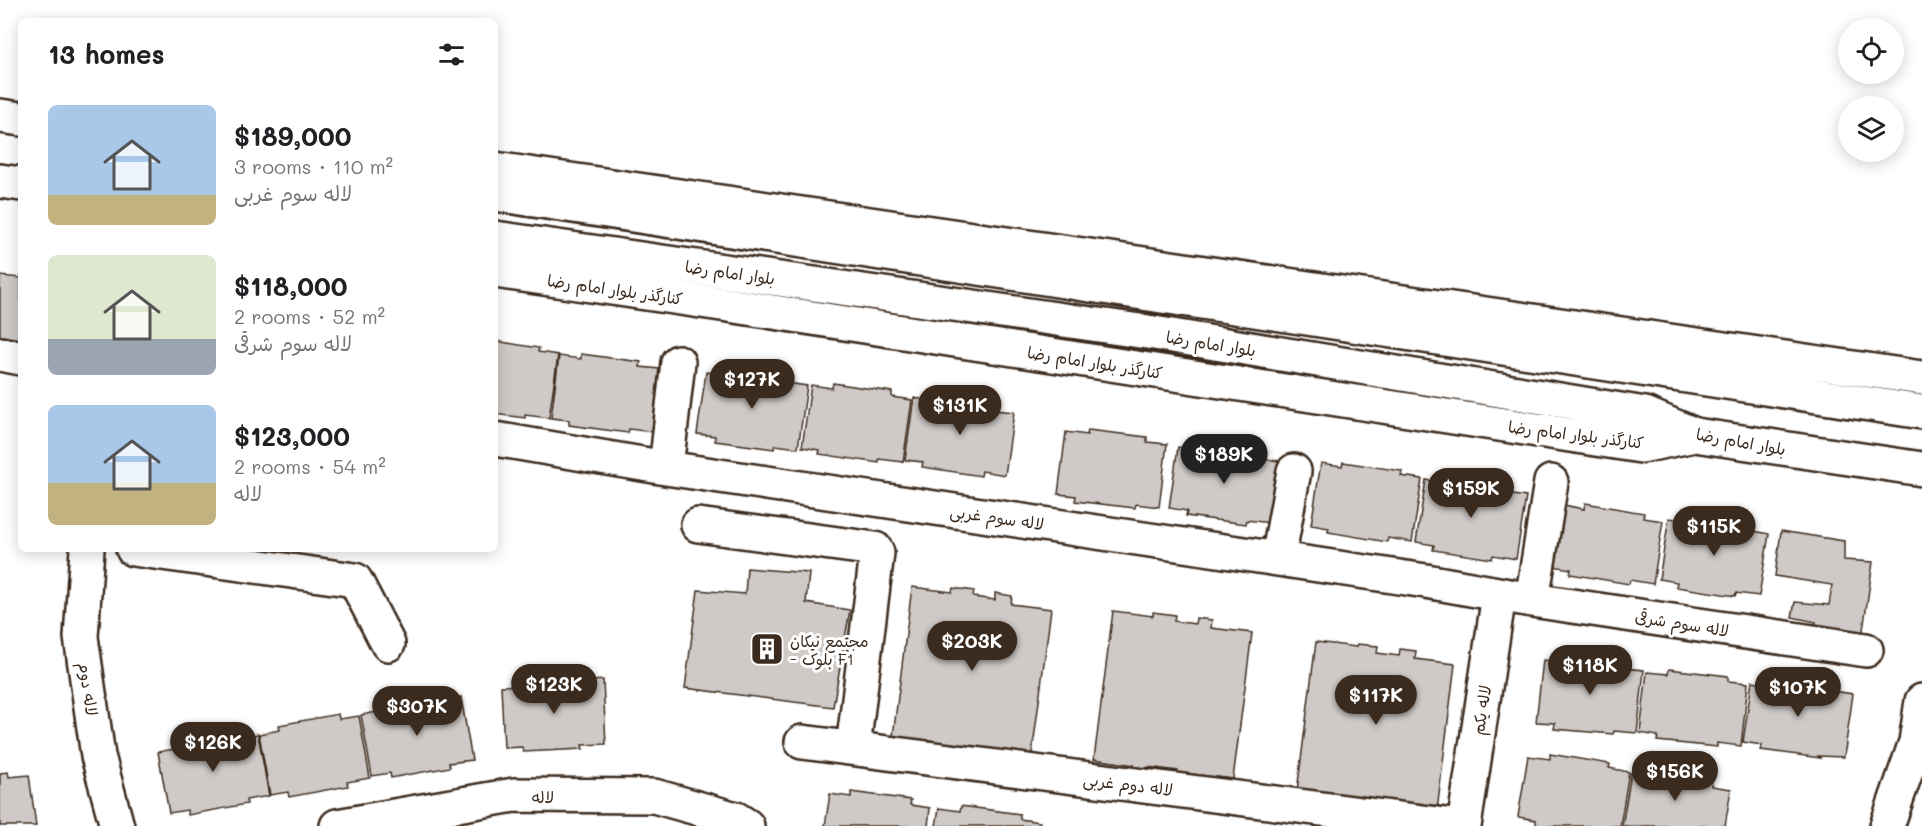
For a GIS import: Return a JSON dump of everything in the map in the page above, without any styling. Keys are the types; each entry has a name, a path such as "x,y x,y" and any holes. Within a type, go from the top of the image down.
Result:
{"street":[{"path":"0,116 18,119"},
{"path":"498,169 1922,378"},
{"path":"0,181 18,184"},
{"path":"498,194 1922,412"},
{"name":"بلوار امام رضا","path":"498,238 1142,332 1645,414 1695,435 1922,469"},
{"name":"کنارگذر بلوار امام رضا","path":"498,271 1641,446 1695,435"},
{"path":"0,354 18,357"},
{"path":"666,468 678,362"},
{"name":"لاله سوم غربی","path":"498,440 666,468 1426,581 1499,595"},
{"path":"1278,559 1294,471"},
{"path":"1532,600 1551,482"},
{"path":"698,525 875,549 877,553 853,748"},
{"name":"لاله دوم","path":"87,552 81,637 98,756 117,826"},
{"path":"154,552 355,580 388,644"},
{"name":"لاله سوم شرقی","path":"1499,595 1866,650"},
{"name":"لاله یکم","path":"1464,826 1499,595"},
{"path":"1887,826 1916,742 1922,701"},
{"name":"لاله دوم غربی","path":"802,742 1454,826"},
{"name":"لاله","path":"337,826 514,795 654,796 736,819 747,826"}],"building":[{"path":"0,276 18,278 18,345 0,338"},
{"path":"498,341 539,348 538,352 558,355 549,418 525,415 525,418 498,414"},
{"path":"581,354 641,362 640,367 660,369 652,432 629,429 628,433 569,425 569,420 551,418 559,356 581,359"},
{"path":"728,370 787,378 787,383 807,386 798,448 775,445 774,449 715,441 715,436 697,434 706,372 727,375"},
{"path":"833,383 892,392 892,397 912,400 903,462 879,459 879,463 819,454 820,450 802,447 811,385 832,388"},
{"path":"935,396 995,404 994,410 1014,412 1005,475 982,471 981,476 922,467 923,462 905,460 914,398 935,401"},
{"path":"1088,430 1147,437 1147,442 1167,444 1159,507 1136,504 1135,508 1075,501 1076,496 1058,494 1066,432 1087,435"},
{"path":"1200,445 1259,453 1259,458 1279,461 1270,523 1247,520 1246,524 1186,516 1187,511 1169,508 1178,447 1199,450"},
{"path":"1343,462 1402,471 1401,476 1422,479 1412,542 1388,538 1387,542 1328,532 1329,528 1311,525 1321,463 1342,466"},
{"path":"1448,479 1507,489 1506,494 1526,497 1516,559 1493,555 1492,559 1433,550 1434,545 1416,542 1426,480 1447,484"},
{"path":"1585,503 1644,513 1643,518 1663,521 1653,584 1630,580 1629,584 1570,574 1571,569 1553,566 1563,505 1584,509"},
{"path":"1691,516 1750,526 1749,530 1769,534 1759,596 1736,593 1735,596 1676,587 1677,582 1659,579 1669,518 1690,521"},
{"path":"1781,531 1844,541 1844,560 1873,562 1862,637 1813,631 1816,622 1792,617 1795,602 1829,605 1832,585 1775,576"},
{"name":"مجتمع نیکان - بلوک F1","path":"747,568 809,573 806,603 850,610 833,707 685,688 698,590 745,594"},
{"path":"912,587 952,592 953,588 974,591 973,597 995,600 995,593 1012,596 1011,604 1051,609 1032,755 976,755 977,747 947,743 946,750 933,748 934,741 893,736"},
{"path":"1113,611 1153,616 1153,612 1175,615 1174,621 1195,624 1196,618 1212,620 1211,628 1252,633 1233,779 1191,774 1190,780 1177,779 1178,771 1148,767 1147,774 1133,772 1134,765 1094,759"},
{"path":"1316,642 1356,647 1357,644 1378,646 1377,653 1399,656 1400,649 1416,651 1415,659 1455,664 1437,811 1297,791"},
{"path":"1565,657 1624,663 1624,668 1644,670 1637,733 1614,731 1613,734 1554,729 1555,723 1536,722 1543,660 1564,662"},
{"path":"1669,669 1728,676 1728,681 1748,683 1741,746 1717,743 1717,747 1657,741 1658,736 1640,733 1647,672 1668,674"},
{"path":"582,677 582,682 603,680 606,744 582,745 583,749 523,752 522,747 504,748 501,686 522,685 522,680"},
{"path":"1774,678 1833,686 1833,691 1853,694 1844,757 1818,756 1820,758 1761,750 1762,745 1743,742 1752,681 1773,684"},
{"path":"440,696 441,701 461,697 472,760 449,763 450,767 391,778 390,773 372,776 361,715 382,711 381,707"},
{"path":"338,714 339,719 359,716 370,778 347,782 348,786 289,797 288,792 270,795 259,734 280,730 279,725"},
{"path":"237,732 238,737 258,734 269,796 246,800 247,804 188,815 187,810 169,813 158,752 179,748 178,743"},
{"path":"1550,754 1610,764 1609,768 1629,772 1620,826 1543,826 1536,825 1536,820 1518,817 1528,756 1550,759"},
{"path":"1653,771 1712,781 1711,786 1731,789 1725,826 1622,826 1631,773 1652,777"},
{"path":"8,772 9,777 29,775 36,826 0,826 0,773"},
{"path":"851,792 911,800 910,805 930,808 928,826 825,826 830,794 851,797"},
{"path":"961,806 1020,814 1020,819 1040,822 1039,826 936,826 939,808 960,811"}],"place":[{"name":"مجتمع نیکان - بلوک F1","path":"767,649"}]}
